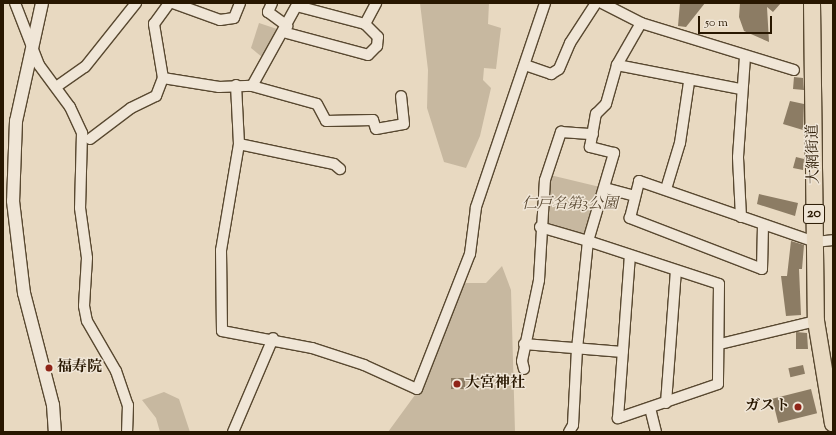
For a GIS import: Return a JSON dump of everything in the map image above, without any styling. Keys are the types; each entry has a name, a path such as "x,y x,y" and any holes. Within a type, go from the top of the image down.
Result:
{"main road":[{"name":"大網街道","path":"812,3 816,321 833,424"}],"street":[{"path":"15,3 32,49 82,133 80,208 86,258 84,306 88,321 116,371 128,405 127,432"},
{"path":"42,3 13,148 14,227 24,293 53,405 55,432"},
{"path":"56,87 85,67 136,3"},
{"path":"90,140 131,108 156,96 163,78 154,24 169,3"},
{"path":"173,3 220,20 234,18 240,3"},
{"path":"252,86 285,29 298,4 365,24 378,37 377,46 368,55 285,29 268,12 272,3"},
{"path":"365,24 376,3"},
{"path":"236,85 239,144 221,250 222,331 273,338 364,365 417,388 470,254 476,207 545,3"},
{"path":"525,65 551,74 559,69 570,43 596,3"},
{"path":"602,3 641,23 744,56 794,70"},
{"path":"569,432 573,425 576,349 588,241 605,188 614,153 590,147 596,114 606,104 617,65 641,23"},
{"path":"741,217 738,157 740,89 744,56"},
{"path":"617,65 689,82 740,89"},
{"path":"163,78 219,87 236,85 252,86 317,104 326,121 373,120 376,129 404,124 401,96"},
{"path":"666,189 680,143 689,82"},
{"path":"524,369 524,344 539,280 540,227 545,180 560,132 593,134"},
{"path":"239,144 334,164 340,169"},
{"path":"763,225 762,269 630,218 639,181 666,189 763,225 815,242 833,240"},
{"path":"605,188 635,196"},
{"path":"540,227 588,241 719,284 720,344 718,384 666,403 618,418 630,255"},
{"path":"666,403 676,271"},
{"path":"720,344 816,321"},
{"path":"233,432 273,338"},
{"path":"524,344 623,352"},
{"path":"650,408 656,432"}],"green space":[{"path":"420,3 489,3 488,24 501,28 496,69 484,68 483,80 491,88 480,136 466,168 444,162 427,108 428,70"},
{"path":"259,23 280,30 262,57 251,48"},
{"name":"仁戸名第3公園","path":"550,175 600,187 585,235 546,222"},
{"path":"502,266 511,290 515,432 388,432 423,384 459,283 486,283"},
{"path":"164,392 179,399 190,432 160,432 156,418 142,400"}],"building":[{"path":"680,3 705,3 686,27 678,26"},
{"path":"740,3 781,3 773,12 767,7 769,42 744,31 739,17"},
{"path":"794,77 803,78 804,90 793,89"},
{"path":"790,101 804,104 803,130 783,124"},
{"path":"796,157 804,159 803,170 793,168"},
{"path":"759,194 798,203 795,216 757,204"},
{"path":"791,241 804,245 802,269 799,269 801,315 786,316 781,276 787,276"},
{"path":"796,332 807,333 808,349 796,349"},
{"path":"803,365 805,374 790,377 788,368"},
{"path":"451,378 465,378 465,389 451,389"},
{"path":"811,389 817,413 778,423 772,399"}],"place":[{"name":"福寿院","path":"49,368"},
{"name":"大宮神社","path":"457,384"},
{"name":"ガスト","path":"798,407"}]}
